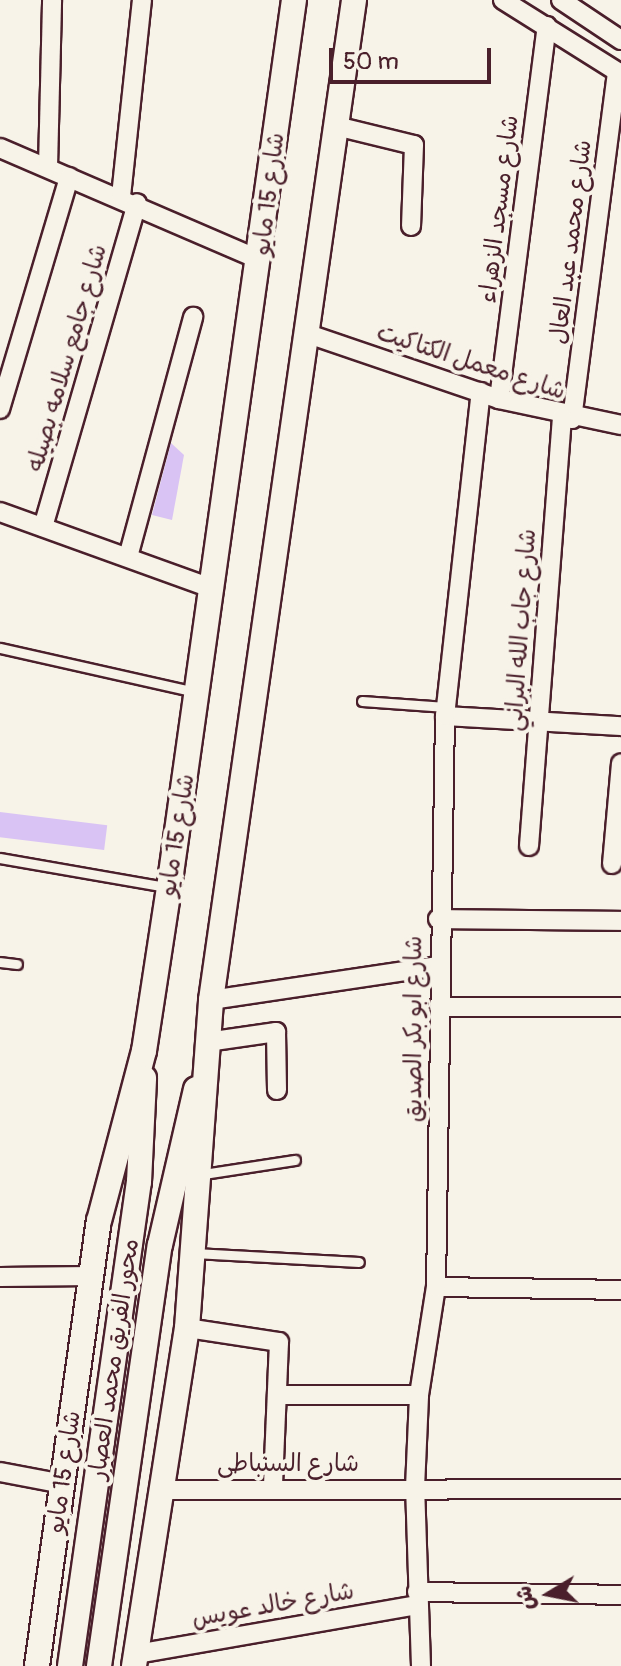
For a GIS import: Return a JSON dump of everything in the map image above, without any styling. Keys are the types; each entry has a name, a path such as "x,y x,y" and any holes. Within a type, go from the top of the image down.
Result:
{"main road":[{"name":"شارع 15 مايو","path":"37,1666 106,1186 144,1051 214,589 294,0"},
{"path":"135,1660 187,1328 203,1174 206,1052 211,1000 354,0"},
{"name":"محور الفريق محمد العصار","path":"70,1666 139,1182 144,1051"},
{"name":"محور الفريق محمد العصار","path":"99,1666 160,1245 206,1052"}],"street":[{"path":"48,167 52,0"},
{"name":"شارع جامع سلامه بصيله","path":"43,527 129,199 142,0"},
{"path":"503,0 619,73"},
{"path":"561,0 621,40"},
{"name":"شارع مسجد الزهراء","path":"490,396 547,26"},
{"name":"شارع محمد عبد العال","path":"567,418 619,73"},
{"path":"336,126 414,145 411,226"},
{"path":"0,148 129,199 260,260"},
{"path":"0,409 69,177"},
{"path":"128,557 193,317"},
{"name":"شارع معمل الكتاكيت","path":"308,334 490,396 567,418 621,425"},
{"name":"شارع ابو بكر الصديق","path":"421,1666 415,1488 419,1395 436,1287 438,919 446,711 490,396"},
{"name":"شارع جاب الله البراني","path":"529,846 567,418"},
{"path":"0,512 214,589"},
{"path":"446,711 538,722 621,726"},
{"path":"612,864 621,763"},
{"path":"438,919 621,921"},
{"path":"211,1000 438,966"},
{"path":"439,1007 621,1007"},
{"path":"206,1052 276,1032 277,1090"},
{"path":"0,1277 92,1276"},
{"path":"436,1287 621,1290"},
{"path":"187,1328 279,1342 281,1395 273,1488"},
{"path":"281,1395 419,1395"},
{"path":"0,1472 63,1484"},
{"name":"شارع السنباطى","path":"161,1490 621,1489"},
{"name":"شارع خالد عويس","path":"135,1660 417,1598 621,1595"}],"lane":[{"path":"0,648 199,693"},
{"path":"362,701 446,711"},
{"path":"0,858 169,888"},
{"path":"0,962 17,964"},
{"path":"203,1174 295,1160"},
{"path":"194,1253 359,1262"}],"building":[{"path":"171,443 184,455 172,520 152,515"},
{"path":"0,812 107,825 104,850 0,837"}]}
